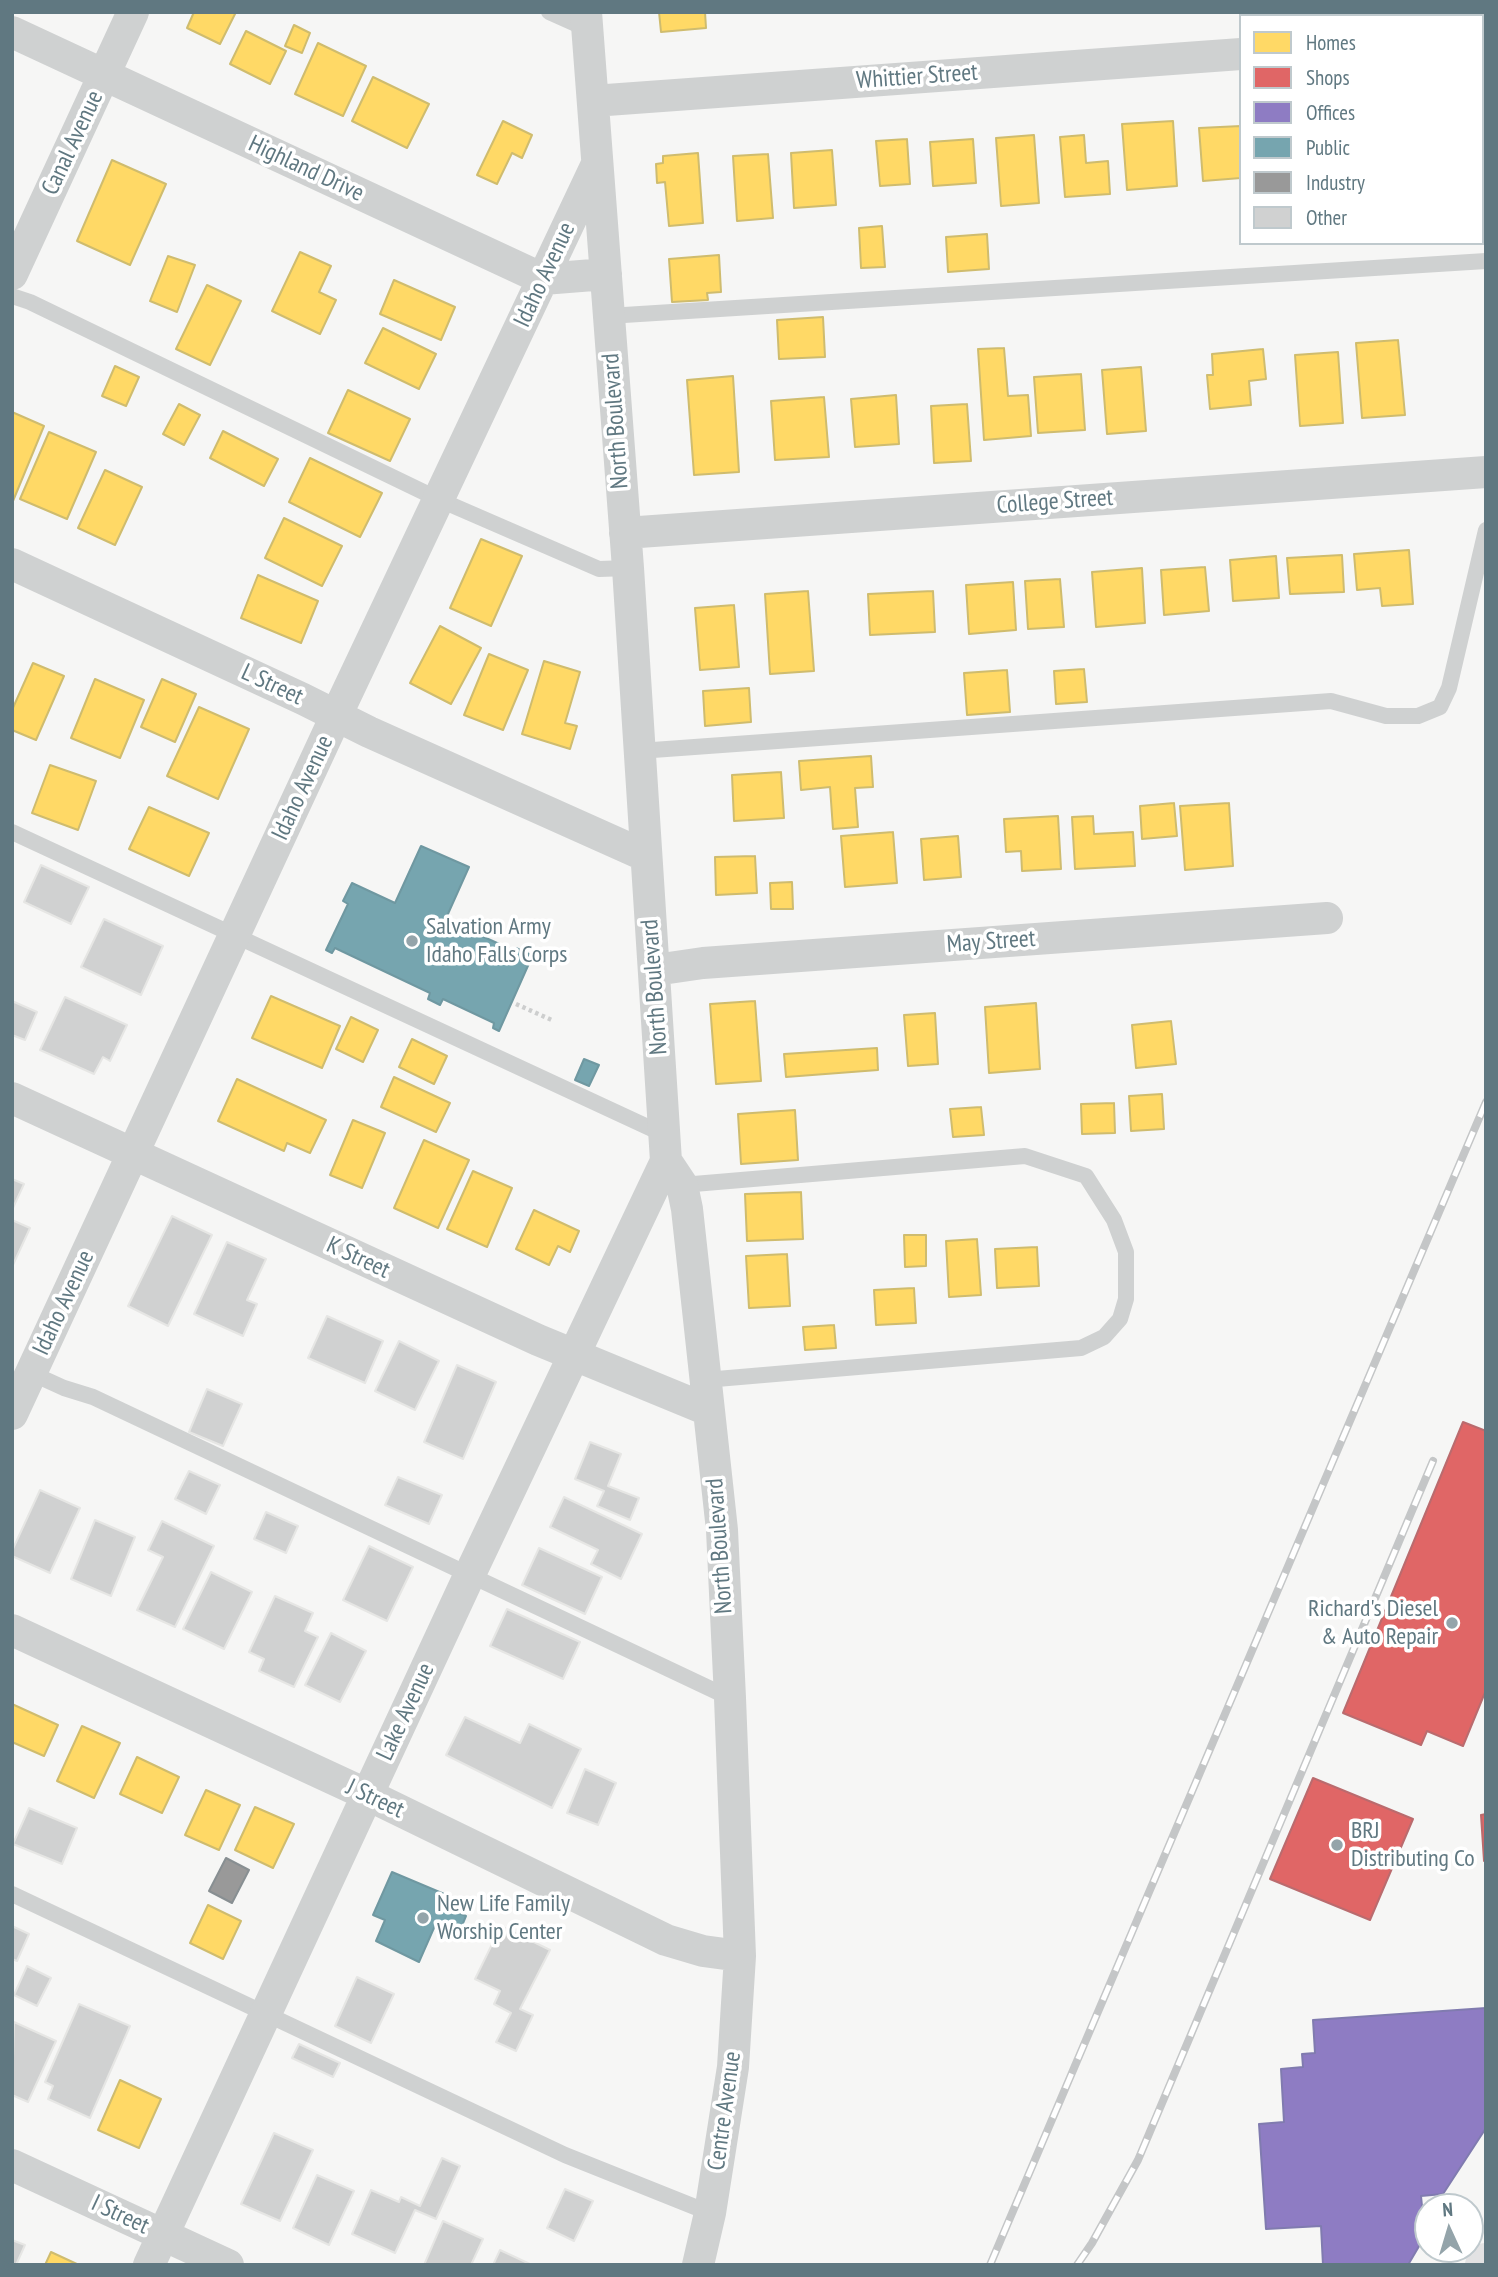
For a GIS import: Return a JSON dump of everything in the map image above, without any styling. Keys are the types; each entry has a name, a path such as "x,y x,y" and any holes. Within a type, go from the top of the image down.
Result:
{"street":[{"name":"Canal Avenue","path":"12,274 133,12"},
{"name":"North Boulevard","path":"586,21 628,568 654,971 671,1160 687,1209 722,1530 740,1956"},
{"name":"Highland Drive","path":"12,32 543,279 606,274"},
{"name":"Whittier Street","path":"593,101 1239,54"},
{"name":"Idaho Avenue","path":"12,1414 597,164"},
{"name":"College Street","path":"625,533 1486,472"},
{"name":"L Street","path":"12,564 337,716 646,856"},
{"name":"May Street","path":"654,971 703,963 1327,918"},
{"name":"K Street","path":"12,1098 573,1356 707,1395"},
{"name":"Lake Avenue","path":"149,2265 470,1574 573,1356 671,1160"},
{"name":"J Street","path":"12,1630 368,1795 666,1940 704,1951 740,1956"},
{"name":"Centre Avenue","path":"698,2265 710,2213 733,2067 740,1956"},
{"name":"I Street","path":"12,2165 228,2265"}],"lane":[{"path":"549,12 586,21"},
{"path":"608,316 1486,261"},
{"path":"12,296 30,302 440,500 599,569 628,568"},
{"path":"639,751 1331,701 1385,716 1418,716 1440,707 1449,688 1486,530"},
{"path":"12,832 236,936 671,1160 1025,1156 1086,1176 1114,1220 1126,1252 1126,1298 1120,1319 1104,1337 1081,1348 707,1395"},
{"path":"32,1373 64,1388 93,1397 730,1698"},
{"path":"12,1894 565,2155 710,2213"}],"path":[{"path":"516,1004 554,1021"}],"building: Homes":[{"path":"194,12 236,12 220,44 187,28"},
{"path":"659,12 705,12 706,28 661,32"},
{"path":"294,25 310,33 302,53 285,46"},
{"path":"246,31 286,51 270,84 230,64"},
{"path":"318,43 366,66 343,116 295,94"},
{"path":"373,77 429,104 407,148 352,121"},
{"path":"503,121 532,135 522,158 512,153 497,184 477,175"},
{"path":"1173,121 1177,186 1127,190 1122,124"},
{"path":"1239,126 1239,178 1203,181 1199,128"},
{"path":"1034,135 1039,203 1001,206 996,138"},
{"path":"1084,135 1086,163 1108,161 1110,194 1065,197 1060,137"},
{"path":"907,139 910,184 880,186 876,141"},
{"path":"973,139 976,183 933,186 930,142"},
{"path":"832,150 836,205 794,208 791,153"},
{"path":"698,153 703,223 669,226 665,182 657,183 656,164 663,163 663,156"},
{"path":"768,154 773,218 737,221 733,156"},
{"path":"112,160 166,184 130,265 77,241"},
{"path":"882,226 885,267 861,268 859,228"},
{"path":"987,234 989,269 948,272 946,237"},
{"path":"300,252 331,266 319,292 336,300 320,334 272,311"},
{"path":"719,255 721,292 707,293 708,300 672,302 669,259"},
{"path":"168,256 195,265 177,312 150,301"},
{"path":"394,280 455,307 441,340 380,314"},
{"path":"207,285 241,301 210,365 176,349"},
{"path":"823,317 825,357 779,359 777,320"},
{"path":"383,328 436,354 419,389 365,363"},
{"path":"1398,340 1405,415 1362,418 1356,343"},
{"path":"1004,348 1008,396 1028,395 1031,436 984,440 978,349"},
{"path":"1263,349 1266,379 1249,381 1251,405 1210,409 1207,375 1213,375 1212,354"},
{"path":"1338,352 1343,423 1300,426 1295,355"},
{"path":"115,366 139,377 126,406 102,396"},
{"path":"1141,367 1146,431 1107,434 1102,370"},
{"path":"1081,374 1085,430 1038,433 1034,377"},
{"path":"733,376 739,472 694,475 687,380"},
{"path":"348,390 410,419 390,461 328,433"},
{"path":"896,395 899,444 855,447 851,399"},
{"path":"824,397 829,457 775,460 771,401"},
{"path":"179,404 200,415 184,445 163,434"},
{"path":"967,404 971,461 934,463 931,406"},
{"path":"12,412 44,426 13,501 12,501"},
{"path":"223,431 278,459 264,486 210,458"},
{"path":"49,432 96,452 67,519 20,499"},
{"path":"310,458 382,493 360,537 289,502"},
{"path":"105,470 142,487 115,545 78,528"},
{"path":"284,518 342,546 322,586 265,558"},
{"path":"481,539 522,556 491,626 450,608"},
{"path":"1409,550 1413,604 1382,606 1380,588 1357,590 1354,554"},
{"path":"1342,555 1344,592 1290,594 1287,558"},
{"path":"1276,556 1279,598 1233,601 1230,560"},
{"path":"1205,567 1209,611 1164,615 1161,570"},
{"path":"1142,568 1145,623 1096,627 1092,572"},
{"path":"258,575 318,601 301,643 241,618"},
{"path":"1060,579 1064,627 1028,629 1025,581"},
{"path":"1013,582 1016,630 969,634 966,585"},
{"path":"808,591 814,671 770,674 765,594"},
{"path":"933,591 935,632 870,635 868,594"},
{"path":"734,605 739,667 700,670 695,608"},
{"path":"440,626 481,648 451,704 410,683"},
{"path":"489,654 528,670 503,730 464,715"},
{"path":"544,661 580,672 565,723 577,726 570,749 522,734"},
{"path":"33,663 64,676 36,740 12,730 12,710"},
{"path":"1084,669 1087,702 1056,704 1054,671"},
{"path":"1007,670 1010,712 967,715 964,673"},
{"path":"95,679 144,700 120,758 71,738"},
{"path":"162,679 196,694 175,742 141,727"},
{"path":"749,688 751,722 705,726 703,691"},
{"path":"199,707 249,729 218,799 167,776"},
{"path":"871,756 873,787 855,788 858,827 833,829 830,787 801,790 799,761"},
{"path":"50,765 96,781 78,830 32,813"},
{"path":"781,772 784,818 734,821 732,775"},
{"path":"1174,803 1177,836 1142,839 1140,806"},
{"path":"1229,803 1233,866 1185,870 1180,806"},
{"path":"149,807 209,833 189,876 129,849"},
{"path":"1058,816 1061,869 1022,871 1021,851 1006,852 1004,819"},
{"path":"1093,816 1094,834 1133,832 1135,866 1075,869 1072,817"},
{"path":"893,832 897,883 845,887 841,836"},
{"path":"958,836 961,877 924,880 921,839"},
{"path":"755,856 757,893 716,895 715,857"},
{"path":"792,882 793,909 771,909 770,883"},
{"path":"271,996 340,1026 322,1068 252,1038"},
{"path":"755,1001 761,1081 716,1084 710,1004"},
{"path":"1036,1003 1040,1069 989,1073 985,1007"},
{"path":"935,1013 938,1064 908,1066 904,1015"},
{"path":"351,1017 378,1030 363,1062 336,1049"},
{"path":"1171,1021 1176,1064 1136,1068 1132,1025"},
{"path":"412,1039 447,1056 434,1084 399,1067"},
{"path":"877,1048 878,1070 786,1077 784,1054"},
{"path":"394,1077 450,1103 436,1132 381,1107"},
{"path":"237,1079 326,1120 310,1153 287,1143 284,1151 218,1121"},
{"path":"1162,1094 1164,1129 1131,1131 1129,1096"},
{"path":"1114,1103 1115,1133 1082,1134 1081,1104"},
{"path":"981,1107 984,1135 953,1137 950,1109"},
{"path":"795,1110 798,1160 741,1164 738,1114"},
{"path":"353,1120 385,1133 362,1188 330,1175"},
{"path":"424,1140 469,1160 438,1228 394,1208"},
{"path":"473,1171 512,1188 487,1247 447,1229"},
{"path":"801,1192 803,1239 747,1241 745,1194"},
{"path":"534,1210 579,1231 570,1252 558,1246 549,1265 516,1249"},
{"path":"904,1235 926,1235 926,1266 905,1267"},
{"path":"977,1239 981,1295 949,1297 946,1241"},
{"path":"1037,1247 1039,1286 997,1288 995,1249"},
{"path":"787,1254 790,1306 749,1308 746,1256"},
{"path":"914,1288 916,1323 876,1325 874,1290"},
{"path":"834,1325 836,1348 805,1350 803,1327"},
{"path":"12,1704 58,1725 44,1756 12,1742"},
{"path":"82,1726 120,1743 94,1798 57,1781"},
{"path":"137,1757 179,1777 162,1813 120,1794"},
{"path":"206,1790 240,1805 219,1850 185,1835"},
{"path":"255,1807 294,1824 273,1868 235,1850"},
{"path":"208,1905 241,1921 223,1959 190,1943"},
{"path":"120,2080 161,2099 139,2148 98,2130"},
{"path":"51,2252 79,2265 45,2265"}],"building: Shops":[{"path":"1463,1422 1486,1431 1486,1690 1463,1746 1427,1731 1421,1745 1343,1713"},
{"path":"1313,1778 1413,1819 1370,1920 1270,1879"},
{"path":"1486,1814 1486,1861 1484,1861 1481,1815"}],"building: Offices":[{"path":"1486,2008 1486,2128 1444,2193 1414,2193 1414,2255 1408,2265 1323,2265 1321,2226 1266,2229 1259,2124 1284,2122 1281,2069 1303,2067 1302,2054 1315,2053 1313,2020"}],"building: Public":[{"name":"Salvation Army Idaho Falls Corps","path":"421,846 469,867 443,925 462,935 466,929 515,951 516,948 529,954 527,957 531,959 499,1031 493,1028 494,1023 443,999 440,1005 428,999 430,993 335,948 332,953 326,950 348,904 343,901 352,883 395,903"},
{"path":"584,1059 599,1065 589,1086 575,1080"},
{"name":"New Life Family Worship Center","path":"392,1872 449,1896 463,1906 459,1913 466,1916 461,1928 448,1922 437,1921 419,1962 376,1941 385,1920 373,1915"}],"building: Industry":[{"path":"226,1858 249,1870 232,1903 209,1891"}],"building: Other":[{"path":"41,865 89,887 71,924 24,902"},
{"path":"104,919 163,946 141,995 81,967"},
{"path":"65,997 127,1025 110,1061 103,1057 94,1074 40,1050"},
{"path":"12,1001 37,1012 25,1040 12,1035"},
{"path":"12,1179 24,1184 12,1210"},
{"path":"172,1216 212,1235 168,1326 128,1306"},
{"path":"12,1220 30,1228 12,1267"},
{"path":"227,1242 266,1259 247,1300 257,1304 243,1336 194,1314"},
{"path":"327,1316 383,1341 365,1383 308,1358"},
{"path":"399,1341 439,1361 415,1410 375,1391"},
{"path":"457,1365 496,1382 463,1459 424,1442"},
{"path":"207,1389 242,1404 223,1446 189,1432"},
{"path":"590,1442 621,1454 608,1486 639,1498 630,1520 597,1506 604,1491 575,1479"},
{"path":"189,1471 220,1485 206,1514 175,1499"},
{"path":"398,1477 442,1495 429,1524 385,1505"},
{"path":"40,1490 80,1508 50,1573 12,1556"},
{"path":"564,1497 642,1534 621,1579 591,1564 598,1550 550,1527"},
{"path":"266,1512 298,1526 286,1553 254,1539"},
{"path":"95,1520 135,1537 111,1596 71,1579"},
{"path":"162,1521 214,1546 175,1627 137,1610 163,1557 148,1550"},
{"path":"369,1546 413,1567 387,1621 343,1600"},
{"path":"539,1548 602,1577 585,1614 522,1585"},
{"path":"211,1572 252,1592 224,1649 183,1629"},
{"path":"275,1596 313,1613 305,1631 318,1637 294,1687 259,1671 264,1659 249,1652"},
{"path":"507,1609 580,1642 563,1679 490,1646"},
{"path":"331,1633 366,1651 340,1702 305,1685"},
{"path":"465,1717 520,1743 529,1724 581,1749 552,1808 446,1755"},
{"path":"585,1769 616,1783 598,1825 567,1813"},
{"path":"29,1808 77,1828 62,1864 13,1844"},
{"path":"12,1926 29,1934 17,1961 12,1959"},
{"path":"501,1926 550,1950 520,2009 533,2015 516,2051 496,2042 511,2013 494,2004 500,1991 475,1979"},
{"path":"27,1966 51,1978 37,2006 14,1995"},
{"path":"357,1977 394,1994 371,2043 335,2026"},
{"path":"79,2004 130,2026 90,2118 48,2099 53,2086 45,2082"},
{"path":"14,2022 56,2041 28,2102 12,2095"},
{"path":"299,2044 340,2063 333,2077 292,2058"},
{"path":"274,2133 313,2150 280,2221 241,2204"},
{"path":"442,2158 460,2166 436,2219 415,2210 395,2253 352,2234 371,2190 399,2202 401,2197 420,2206"},
{"path":"317,2175 354,2191 329,2245 293,2228"},
{"path":"565,2189 593,2201 574,2241 547,2228"},
{"path":"443,2221 483,2239 471,2265 424,2265"},
{"path":"12,2240 25,2245 16,2265 12,2265"},
{"path":"500,2250 532,2265 493,2265"}],"railway":[{"path":"990,2265 1486,1102"},
{"path":"1077,2265 1138,2160 1433,1461"}],"place":[{"name":"Salvation Army Idaho Falls Corps","path":"412,941"},
{"name":"Richard's Diesel & Auto Repair","path":"1452,1623"},
{"name":"BRJ Distributing Co","path":"1337,1845"},
{"name":"New Life Family Worship Center","path":"423,1918"}]}
